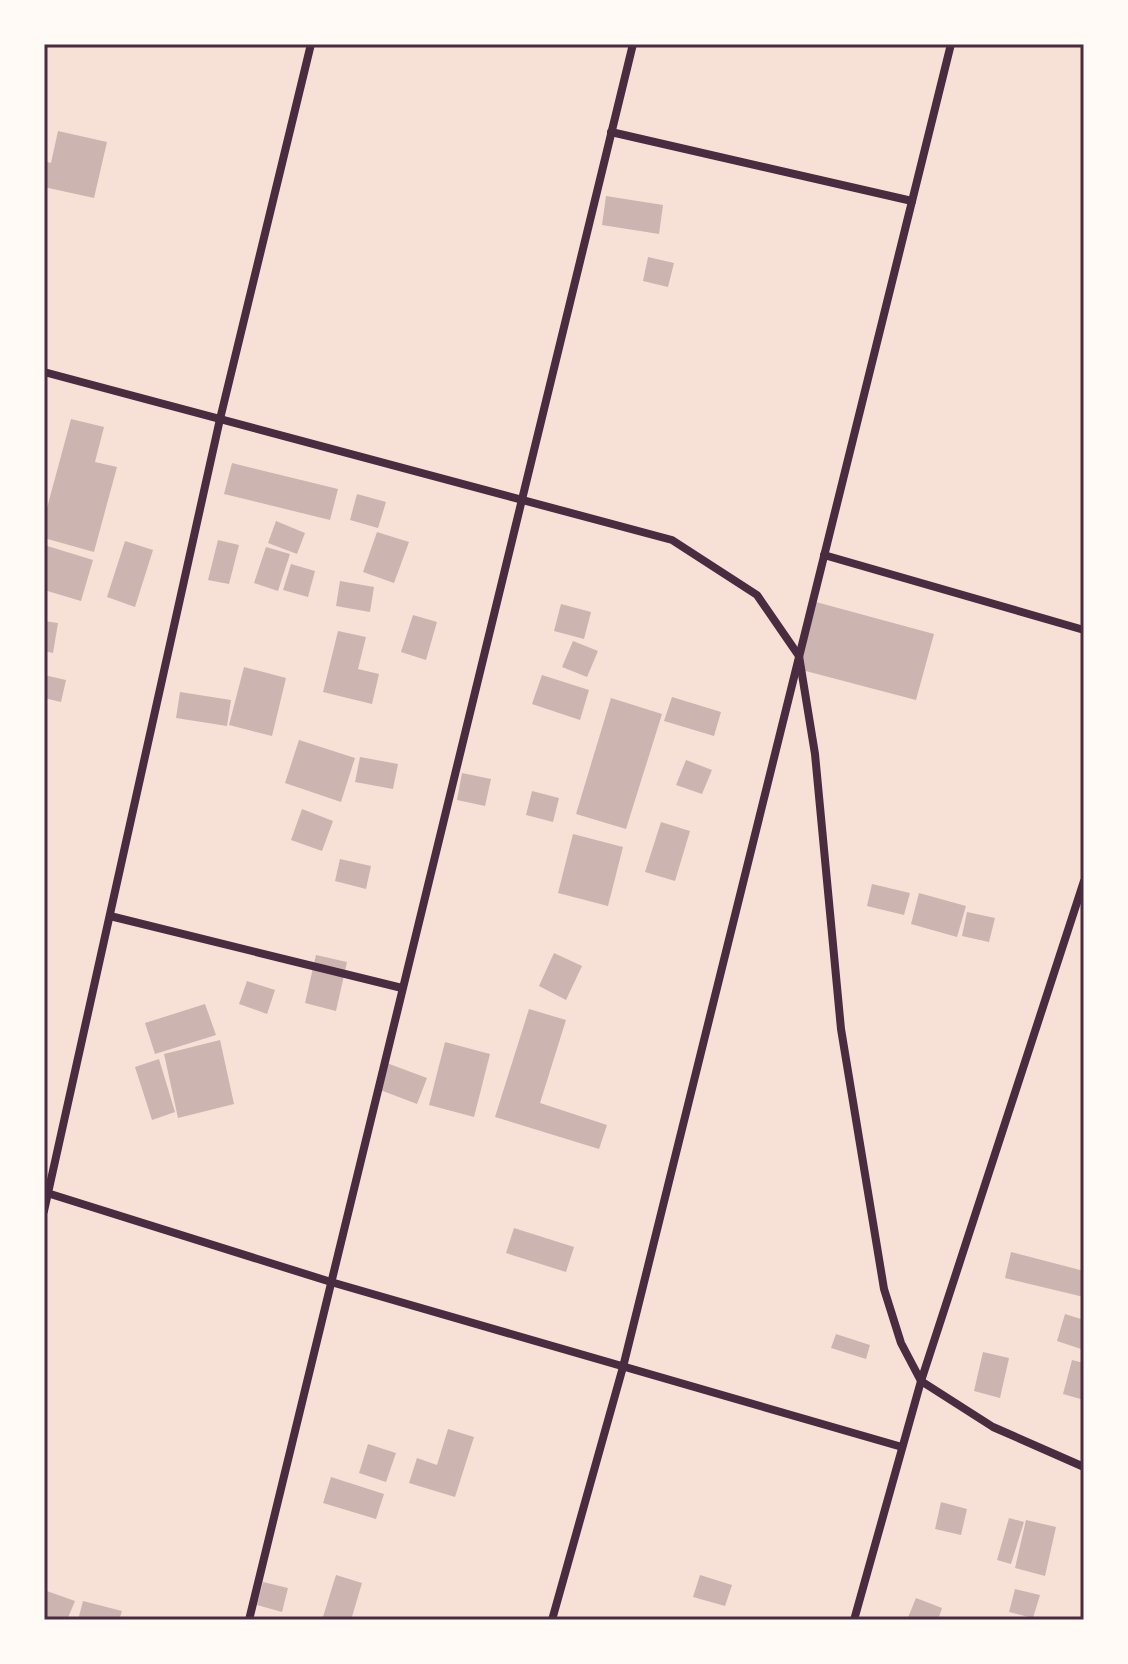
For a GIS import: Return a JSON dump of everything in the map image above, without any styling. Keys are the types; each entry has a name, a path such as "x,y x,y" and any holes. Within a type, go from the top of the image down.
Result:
{"street":[{"path":"44,1211 220,419 311,44"},
{"path":"249,1620 633,44"},
{"path":"552,1620 623,1367 951,44"},
{"path":"611,132 912,201"},
{"path":"44,372 672,540 757,595 799,656 815,754 841,1029 884,1289 901,1343 921,1381 993,1427 1084,1467"},
{"path":"824,555 1084,630"},
{"path":"854,1620 921,1381 1084,881"},
{"path":"110,916 402,988"},
{"path":"46,1192 331,1282 902,1447"}],"building":[{"path":"58,131 107,142 94,198 44,187 44,161 51,163"},
{"path":"606,196 663,205 659,234 602,225"},
{"path":"648,257 674,263 668,287 643,281"},
{"path":"71,419 104,427 95,462 117,467 94,552 44,538 44,519"},
{"path":"232,463 338,489 330,520 224,494"},
{"path":"357,494 386,502 378,528 350,520"},
{"path":"276,521 305,533 297,554 268,543"},
{"path":"377,532 409,542 394,583 363,572"},
{"path":"218,540 239,545 229,584 208,580"},
{"path":"125,541 153,550 135,607 107,597"},
{"path":"44,545 93,560 81,601 44,590"},
{"path":"266,547 290,554 278,591 254,583"},
{"path":"291,564 315,571 308,597 283,590"},
{"path":"340,581 374,587 370,612 336,606"},
{"path":"816,602 934,634 916,700 798,669"},
{"path":"561,604 591,612 584,639 554,631"},
{"path":"413,615 437,622 426,660 401,652"},
{"path":"44,621 58,623 53,653 44,651"},
{"path":"338,631 366,637 358,669 379,674 372,704 323,692"},
{"path":"573,641 598,651 587,677 562,667"},
{"path":"244,667 286,678 272,736 229,725"},
{"path":"44,675 66,680 61,702 44,698"},
{"path":"542,675 589,690 580,720 532,704"},
{"path":"180,692 231,700 227,726 176,718"},
{"path":"672,697 721,712 714,736 664,721"},
{"path":"611,698 662,714 626,829 576,814"},
{"path":"299,740 355,758 341,802 285,783"},
{"path":"360,757 398,764 393,789 355,782"},
{"path":"686,760 712,770 702,794 676,785"},
{"path":"462,773 491,779 485,806 457,800"},
{"path":"532,791 559,798 553,822 526,815"},
{"path":"302,809 333,821 322,851 291,840"},
{"path":"661,822 690,831 675,881 645,872"},
{"path":"573,834 623,847 608,906 558,893"},
{"path":"340,859 371,866 366,889 335,881"},
{"path":"872,884 910,893 904,915 867,906"},
{"path":"919,893 966,906 957,937 911,924"},
{"path":"967,912 995,918 989,942 962,936"},
{"path":"554,953 582,966 566,1000 539,986"},
{"path":"316,955 347,962 336,1011 305,1003"},
{"path":"247,981 275,990 267,1014 239,1004"},
{"path":"205,1004 216,1035 155,1054 145,1023"},
{"path":"529,1009 566,1020 540,1103 607,1125 599,1149 495,1117"},
{"path":"220,1040 234,1104 178,1118 164,1054"},
{"path":"445,1042 490,1054 474,1117 429,1105"},
{"path":"159,1059 175,1112 152,1120 135,1067"},
{"path":"384,1062 427,1078 417,1104 375,1088"},
{"path":"514,1228 574,1247 566,1272 506,1253"},
{"path":"1011,1252 1084,1271 1084,1297 1005,1278"},
{"path":"1065,1314 1084,1320 1081,1349 1057,1341"},
{"path":"836,1334 870,1345 866,1359 831,1348"},
{"path":"983,1352 1009,1358 1000,1398 974,1391"},
{"path":"1072,1360 1084,1363 1084,1400 1063,1394"},
{"path":"448,1429 474,1437 455,1497 409,1483 417,1458 437,1465"},
{"path":"368,1444 396,1453 386,1482 359,1473"},
{"path":"331,1477 384,1494 376,1519 323,1503"},
{"path":"941,1502 967,1509 961,1535 935,1529"},
{"path":"1009,1518 1024,1522 1011,1564 997,1560"},
{"path":"1026,1520 1056,1527 1045,1576 1015,1568"},
{"path":"336,1575 362,1583 351,1620 322,1620"},
{"path":"700,1575 732,1585 725,1606 693,1597"},
{"path":"263,1582 288,1588 282,1612 257,1605"},
{"path":"1015,1589 1040,1595 1033,1618 1009,1612"},
{"path":"44,1590 75,1601 67,1620 44,1619"},
{"path":"916,1598 942,1608 938,1620 907,1620"},
{"path":"83,1601 122,1611 119,1620 78,1620"}]}
